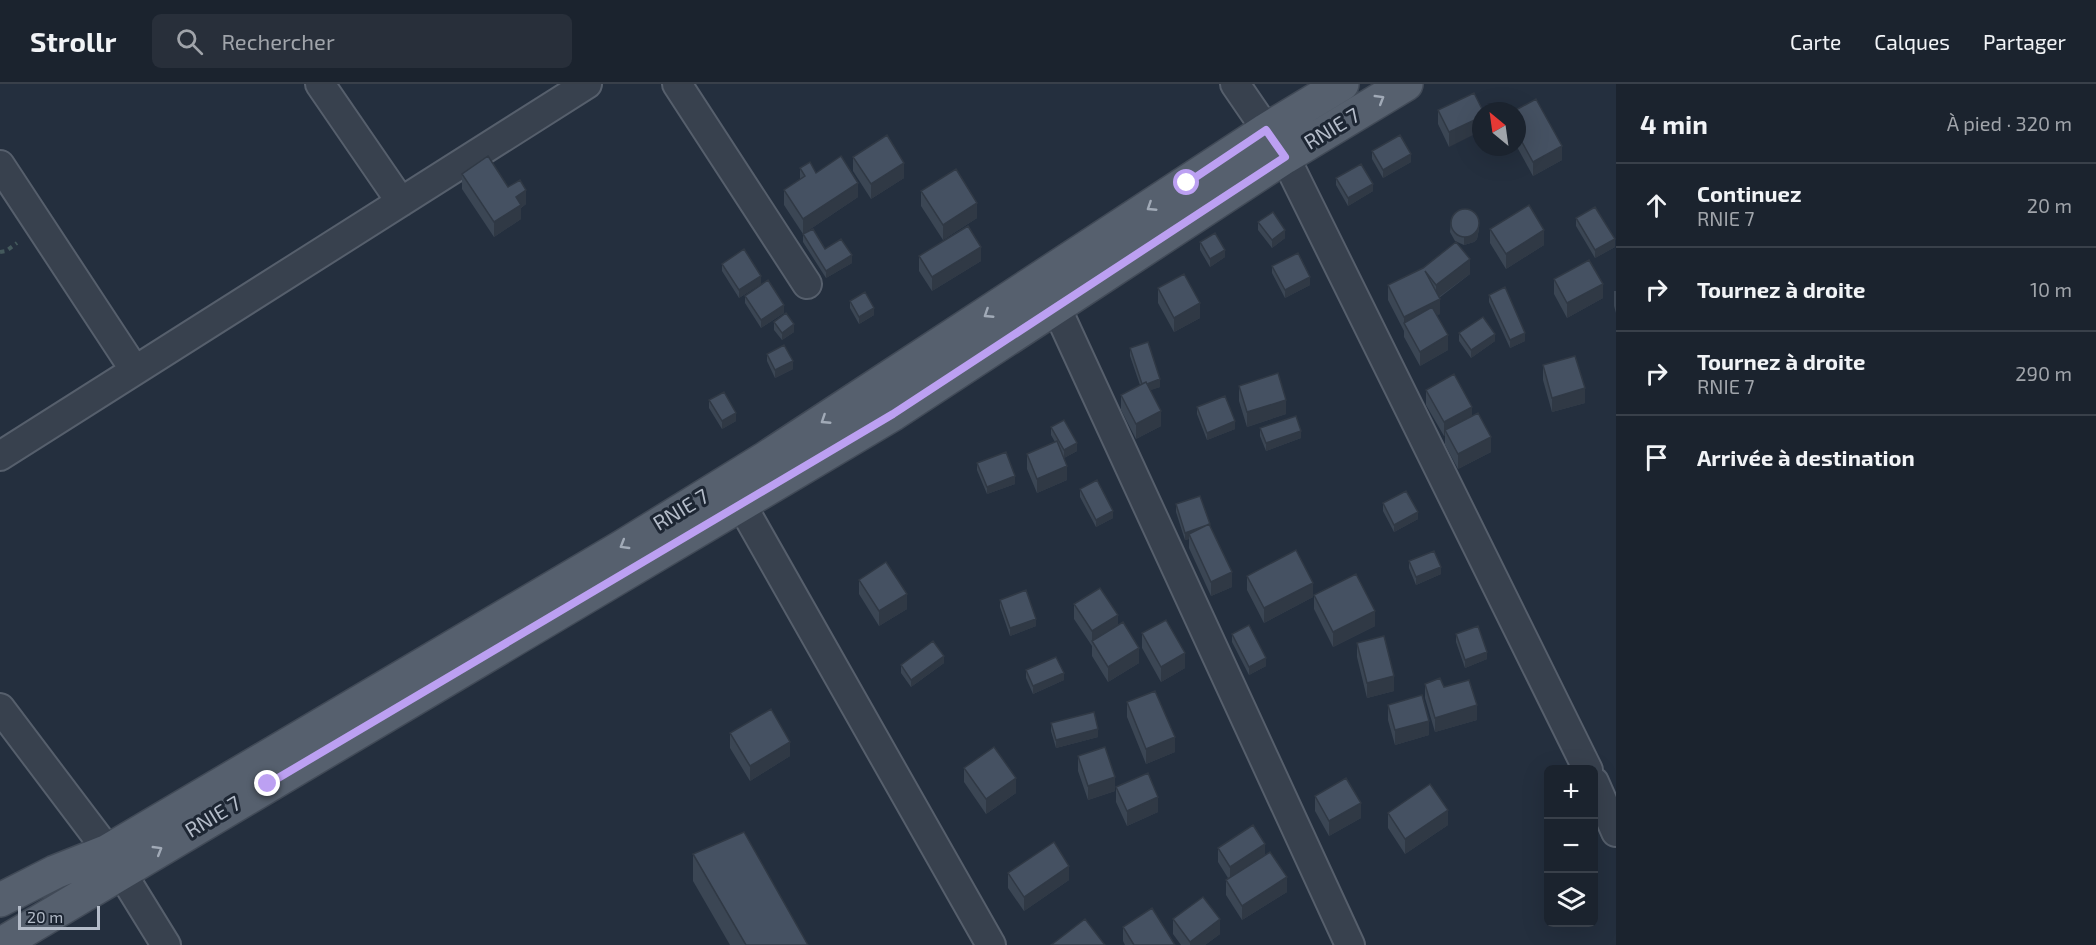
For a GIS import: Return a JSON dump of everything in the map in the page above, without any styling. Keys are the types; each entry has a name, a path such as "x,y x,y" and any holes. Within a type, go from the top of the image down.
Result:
{"main road":[{"name":"RNIE 7","path":"0,945 221,786 766,458 1266,130 1342,84"},
{"name":"RNIE 7","path":"0,900 55,872 115,862 741,504 893,414 1285,157 1406,84"}],"street":[{"path":"320,84 401,202"},
{"path":"0,456 587,84"},
{"path":"677,84 807,284"},
{"path":"1235,84 1285,157 1586,765"},
{"path":"0,165 134,369"},
{"path":"1056,307 1350,945"},
{"path":"741,504 991,945"},
{"path":"0,708 115,862 166,945"},
{"path":"1598,793 1616,832"}],"building":[{"path":"1474,93 1478,102 1472,102 1472,121 1449,132 1438,110"},
{"path":"1536,99 1562,146 1533,162 1526,149 1526,104"},
{"path":"887,135 904,163 871,184 853,157"},
{"path":"1400,135 1411,154 1383,170 1372,151"},
{"path":"488,156 508,187 520,180 526,190 516,197 521,205 494,222 462,174"},
{"path":"841,156 858,183 803,219 784,190 805,176 800,168 810,162 816,173"},
{"path":"1361,164 1373,184 1348,198 1336,178"},
{"path":"956,169 977,203 943,225 921,191"},
{"path":"1529,205 1544,230 1506,254 1490,229"},
{"path":"1595,207 1615,239 1595,250 1576,218"},
{"path":"1465,209 1475,213 1479,223 1475,233 1465,237 1455,233 1451,223 1455,213"},
{"path":"1273,212 1285,230 1272,240 1258,222"},
{"path":"968,226 981,247 932,277 919,256"},
{"path":"813,229 825,249 841,239 852,255 826,271 803,234"},
{"path":"1215,233 1225,250 1210,259 1200,242"},
{"path":"1456,242 1470,259 1436,285 1425,271 1440,299 1404,317 1388,285 1423,268"},
{"path":"744,249 761,276 739,290 722,264"},
{"path":"1298,253 1310,277 1285,290 1272,266"},
{"path":"1589,260 1603,284 1567,303 1554,279"},
{"path":"1184,274 1200,303 1174,318 1158,288"},
{"path":"768,280 784,305 761,320 745,296"},
{"path":"1505,287 1525,333 1510,340 1489,295"},
{"path":"865,292 874,308 859,317 850,301"},
{"path":"1432,307 1448,335 1420,352 1404,323"},
{"path":"786,313 794,324 782,333 774,322"},
{"path":"1483,317 1495,334 1471,350 1459,333"},
{"path":"1148,342 1160,379 1142,384 1130,348"},
{"path":"784,345 793,361 775,370 767,354"},
{"path":"1575,356 1585,388 1552,398 1543,365"},
{"path":"1278,373 1286,400 1247,412 1239,386"},
{"path":"1454,374 1472,407 1444,422 1426,390"},
{"path":"1146,382 1161,411 1136,424 1121,395"},
{"path":"724,392 736,413 722,421 709,400"},
{"path":"1225,396 1235,421 1207,433 1197,407"},
{"path":"1478,413 1491,437 1458,454 1445,430"},
{"path":"1296,416 1301,431 1266,443 1260,428"},
{"path":"1064,420 1077,443 1064,450 1051,427"},
{"path":"1057,441 1067,466 1037,479 1027,454"},
{"path":"1006,452 1015,476 987,487 977,463"},
{"path":"1097,480 1113,511 1096,520 1080,489"},
{"path":"1406,491 1418,512 1394,525 1383,503"},
{"path":"1200,496 1210,524 1185,533 1176,504"},
{"path":"1209,524 1232,572 1211,582 1189,534"},
{"path":"1296,550 1313,583 1264,608 1247,576"},
{"path":"1434,551 1441,567 1416,577 1409,561"},
{"path":"886,562 907,594 879,611 859,580"},
{"path":"1356,574 1375,611 1333,632 1314,595"},
{"path":"1100,588 1118,615 1092,631 1074,604"},
{"path":"1026,590 1036,619 1010,628 1000,600"},
{"path":"1166,620 1185,653 1161,667 1142,633"},
{"path":"1123,622 1139,648 1108,667 1092,641"},
{"path":"1249,625 1266,658 1249,667 1232,634"},
{"path":"1478,626 1487,652 1465,660 1456,634"},
{"path":"1384,636 1394,676 1367,683 1357,643"},
{"path":"933,641 944,656 911,680 901,665"},
{"path":"1056,657 1064,673 1033,686 1026,670"},
{"path":"1440,678 1444,687 1469,680 1477,705 1435,718 1425,684"},
{"path":"1155,691 1175,737 1146,749 1127,702"},
{"path":"1422,695 1429,721 1395,730 1388,705"},
{"path":"771,709 790,742 750,766 730,733"},
{"path":"1094,712 1098,729 1056,740 1051,723"},
{"path":"994,747 1016,778 986,799 964,768"},
{"path":"1105,747 1115,777 1088,786 1078,756"},
{"path":"1148,773 1158,797 1127,811 1116,787"},
{"path":"1346,778 1361,803 1329,821 1315,796"},
{"path":"1430,784 1448,810 1405,839 1388,813"},
{"path":"1253,825 1265,844 1230,867 1218,848"},
{"path":"744,832 808,945 746,945 693,854"},
{"path":"1054,842 1069,866 1024,897 1008,873"},
{"path":"1270,852 1287,877 1242,906 1226,880"},
{"path":"1203,897 1220,919 1190,942 1173,919"},
{"path":"1152,908 1175,945 1134,945 1123,927"},
{"path":"1085,919 1105,945 1051,945"}],"route":[{"path":"268,784 893,414 1285,157 1266,130 1187,183"}]}
